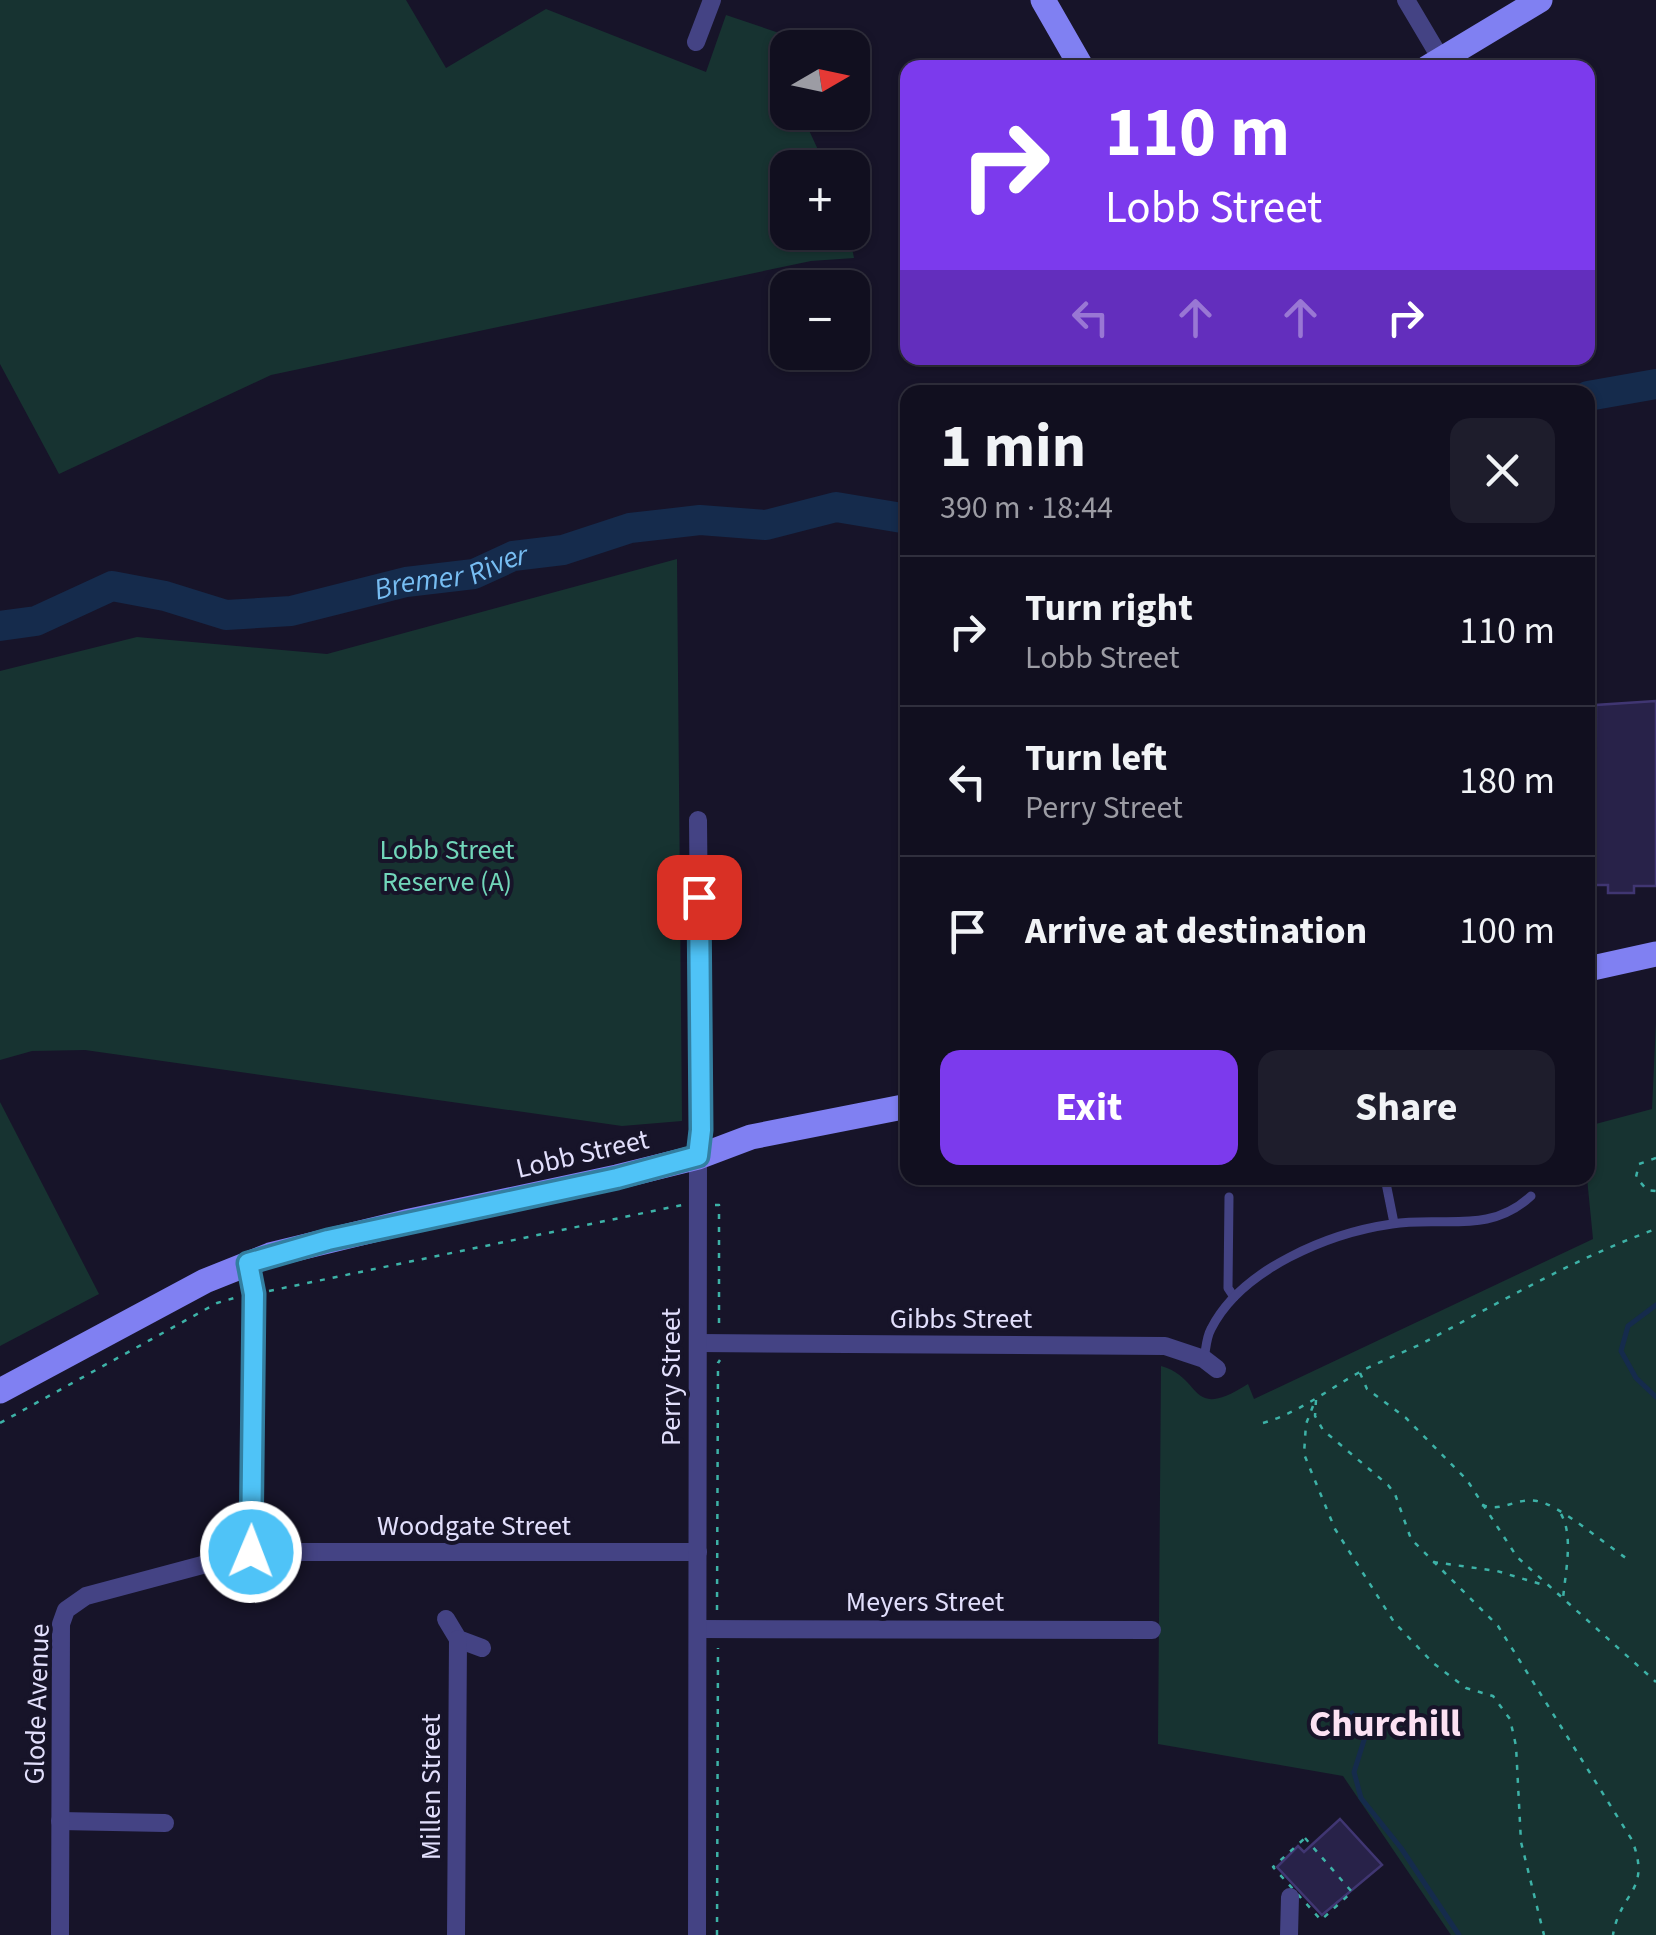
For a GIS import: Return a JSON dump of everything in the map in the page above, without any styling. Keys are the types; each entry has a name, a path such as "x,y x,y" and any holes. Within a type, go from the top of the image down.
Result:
{"main road":[{"path":"1042,0 1077,60"},
{"path":"1439,60 1540,0"},
{"path":"1595,967 1656,954"},
{"name":"Lobb Street","path":"0,1390 205,1281 248,1263 328,1240 617,1178 751,1137 900,1108"}],"street":[{"path":"696,42 712,0"},
{"path":"1406,0 1433,60"},
{"name":"Perry Street","path":"697,1935 701,1130 698,820"},
{"name":"Gibbs Street","path":"698,1343 1165,1346 1211,1364"},
{"name":"Woodgate Street","path":"251,1552 698,1552"},
{"name":"Glode Avenue","path":"60,1935 62,1624 66,1610 86,1596 251,1552"},
{"path":"446,1619 458,1639 482,1648"},
{"name":"Meyers Street","path":"698,1629 1152,1630"},
{"name":"Millen Street","path":"456,1935 458,1639"},
{"path":"60,1820 165,1823"},
{"path":"1289,1935 1290,1897"}],"lane":[{"path":"1386,1185 1394,1223"},
{"path":"1230,1196 1228,1288 1234,1297"},
{"path":"1211,1364 1209,1332 1234,1297 1306,1249 1338,1236 1394,1223 1488,1220 1508,1214 1532,1196"},
{"path":"248,1263 254,1294 251,1552"}],"path":[{"path":"1656,1158 1639,1164 1636,1177 1648,1190 1656,1191"},
{"path":"0,1423 217,1304 678,1205"},
{"path":"717,1935 720,1205"},
{"path":"1263,1423 1316,1400 1360,1372 1419,1345 1501,1298 1605,1247 1656,1229"},
{"path":"1360,1372 1367,1389 1406,1418 1467,1480 1517,1558 1656,1682"},
{"path":"1316,1400 1315,1416 1323,1430 1395,1494 1410,1539 1498,1626 1632,1840 1639,1857 1640,1880 1616,1916 1612,1935"},
{"path":"1316,1400 1306,1424 1304,1454 1334,1529 1394,1622 1433,1663 1466,1688 1493,1696 1510,1719 1516,1746 1521,1842 1544,1935"},
{"path":"1480,1504 1496,1509 1538,1500 1558,1509 1626,1558"},
{"path":"1558,1509 1565,1520 1563,1599"},
{"path":"1431,1561 1497,1572 1550,1587"},
{"path":"1304,1838 1352,1892 1321,1920 1273,1866 1304,1838"}],"green space":[{"path":"0,0 406,0 446,68 546,9 706,72 726,15 770,30 770,130 809,130 818,150 770,150 770,250 852,250 854,258 811,261 271,375 59,474 0,364"},
{"name":"Lobb Street Reserve (A)","path":"677,559 682,1121 622,1126 85,1050 32,1051 0,1060 0,671 137,637 327,654"},
{"path":"1656,1022 1656,1935 1451,1935 1343,1776 1158,1744 1161,1366 1175,1372 1205,1398 1229,1395 1248,1384 1254,1399 1593,1239 1588,1185 1595,1185 1595,1124 1652,1109"},
{"path":"0,1102 99,1294 0,1346"}],"building":[{"path":"1656,701 1656,886 1634,886 1634,893 1608,893 1608,885 1595,885 1596,705"},
{"path":"1340,1819 1382,1865 1322,1915 1277,1867 1298,1846 1304,1852"}],"waterway":[{"name":"Bremer River","path":"1595,395 1656,384"},
{"name":"Bremer River","path":"0,626 36,621 112,586 165,596 226,615 291,611 406,582 474,574 513,556 563,550 630,528 700,520 766,525 836,507 900,518"},
{"path":"1656,1305 1628,1326 1621,1351 1636,1378 1656,1397"},
{"path":"1352,1713 1366,1734 1354,1772 1361,1798 1401,1848 1459,1935"}],"district":[{"name":"Churchill","path":"1385,1723"}],"route":[{"path":"251,1552 254,1294 248,1263 328,1240 617,1178 698,1156 699,897"}]}
